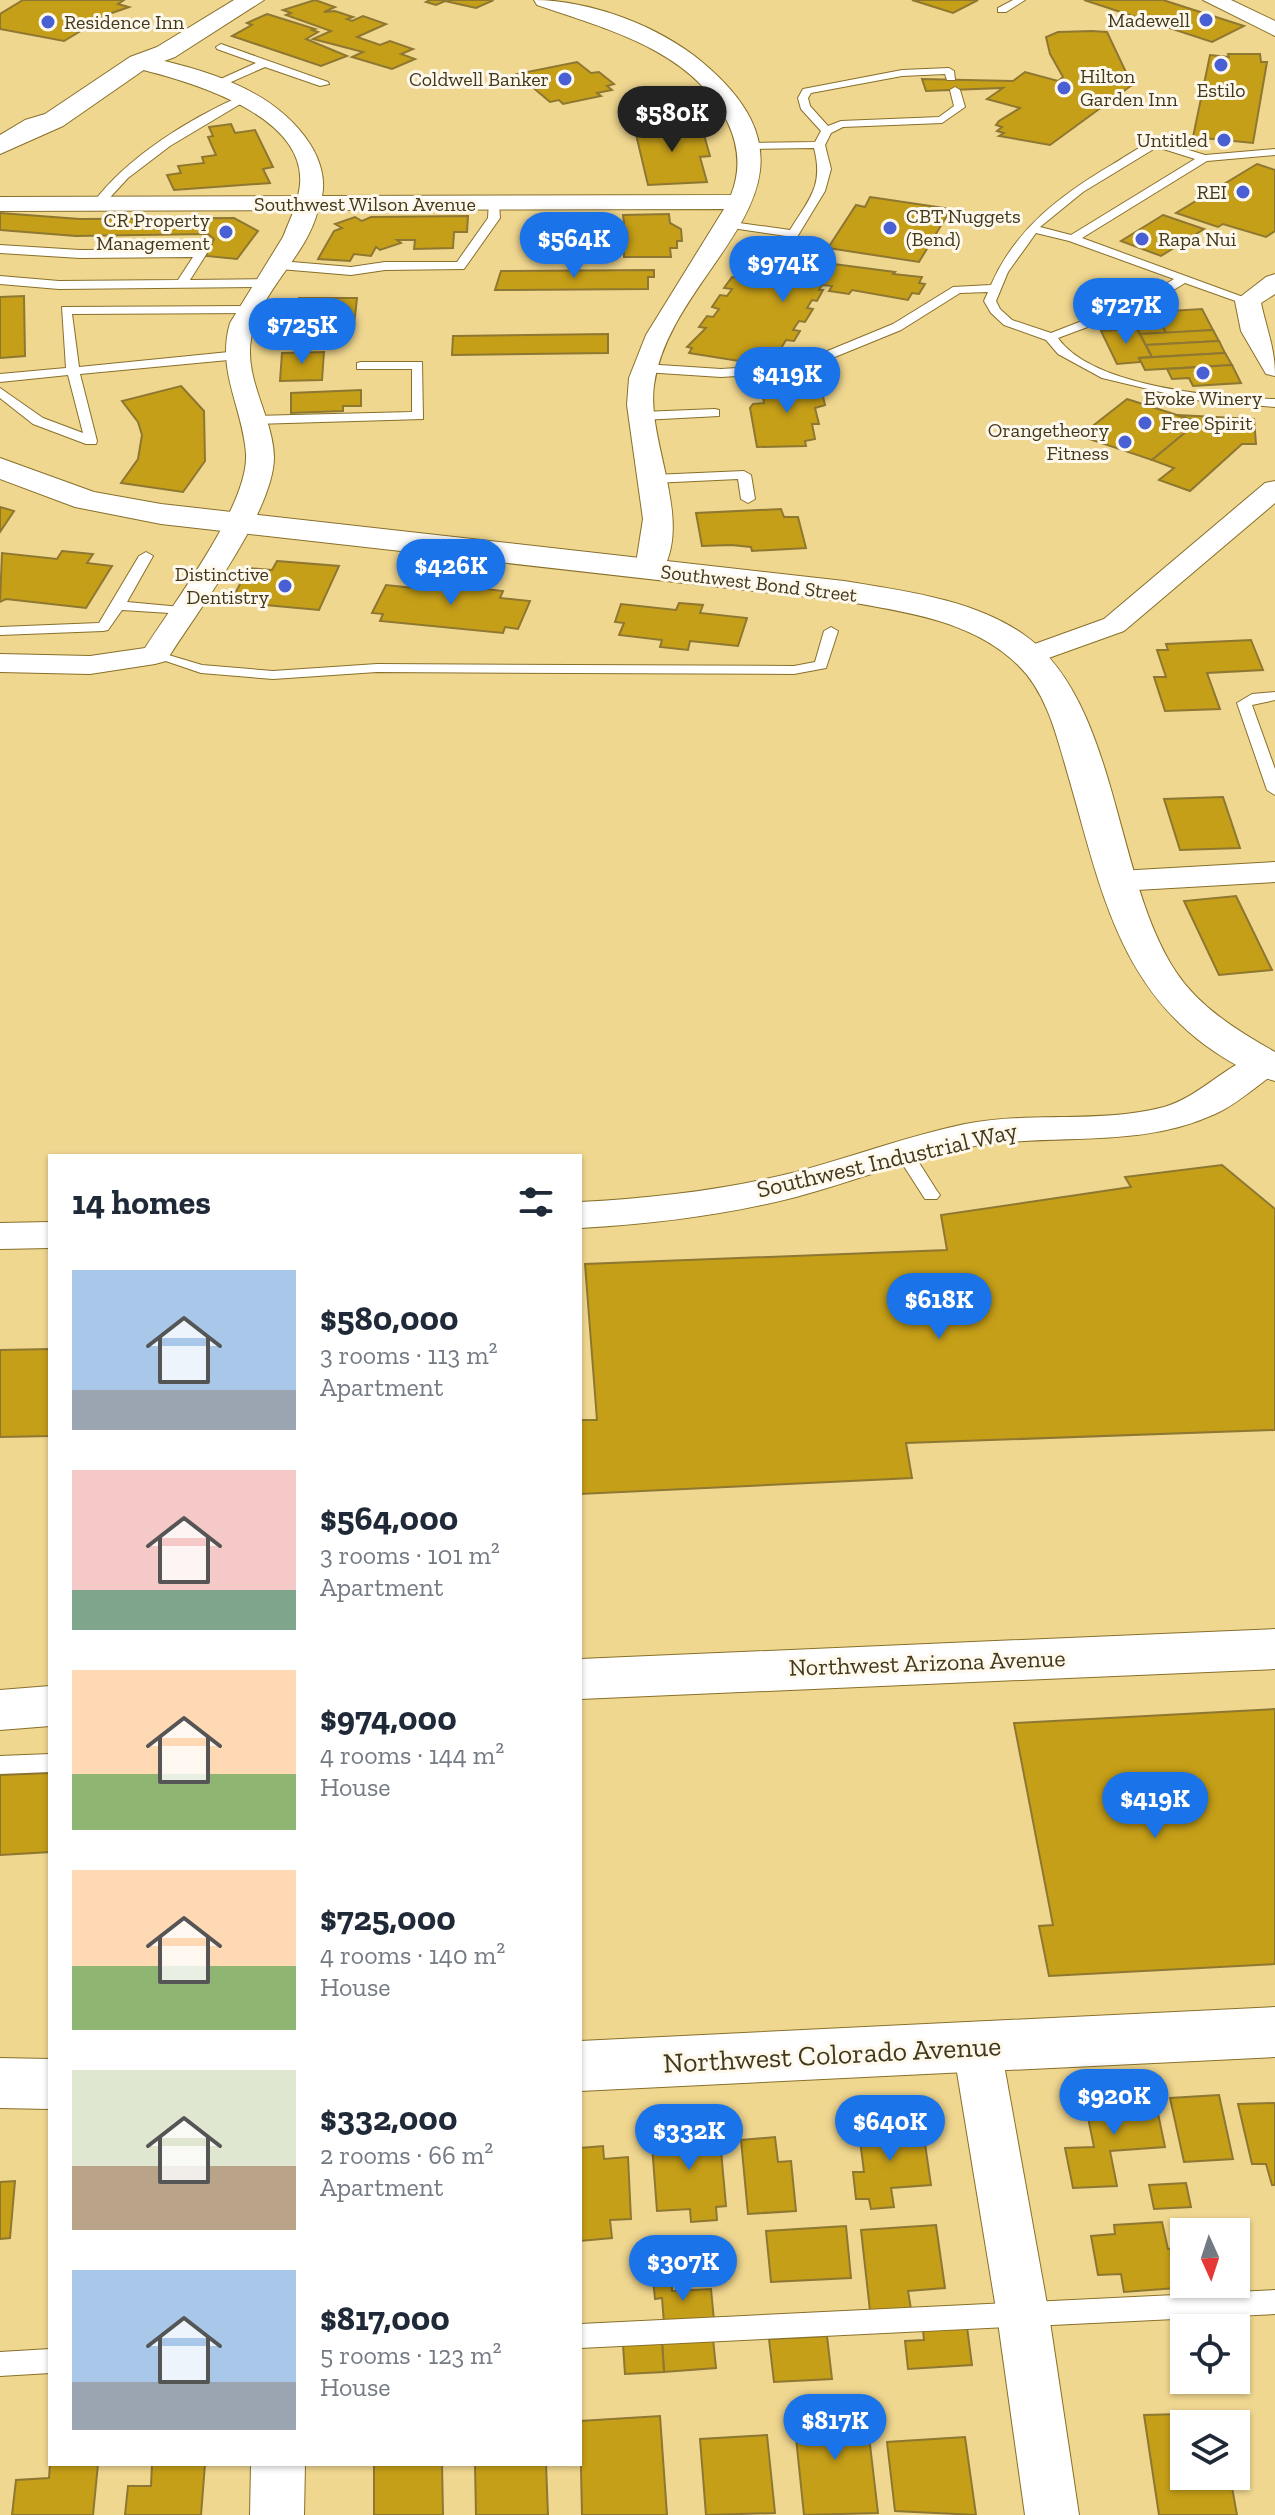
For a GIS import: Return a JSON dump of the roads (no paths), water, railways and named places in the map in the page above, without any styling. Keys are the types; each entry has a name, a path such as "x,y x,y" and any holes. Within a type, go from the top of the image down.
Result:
{"street":[{"path":"139,62 147,49 168,34 226,0"},
{"path":"0,146 34,126 54,120 139,62 166,52 252,0"},
{"path":"545,0 629,30 677,55 716,86 734,109 749,146 749,179 739,202 644,368 640,384 642,416 659,519 657,546 649,570"},
{"path":"1214,0 1275,29"},
{"path":"0,663 90,665 155,655 235,524 253,490 261,461 254,420 239,371 238,340 249,310 305,221 310,165 300,142 247,97 179,70 139,62"},
{"path":"0,165 52,131 54,120"},
{"name":"Southwest Wilson Avenue","path":"0,194 92,204"},
{"name":"Southwest Wilson Avenue","path":"0,204 739,202"},
{"path":"1275,282 1248,301 1254,331 1275,368"},
{"name":"Southwest Bond Street","path":"0,468 86,500 235,524 844,591 923,605 986,628 1029,656 1051,682 1068,716 1119,881 1156,972 1192,1015 1270,1066"},
{"path":"1029,656 1095,634 1119,621 1275,489"},
{"path":"1119,881 1275,872"},
{"name":"Southwest Industrial Way","path":"582,1215 639,1212 772,1190 965,1136 1023,1127 1105,1126 1158,1120 1200,1107 1270,1066"},
{"path":"0,1236 48,1235"},
{"name":"Northwest Arizona Avenue","path":"582,1679 1275,1649"},
{"path":"0,1710 48,1706"},
{"name":"Northwest Colorado Avenue","path":"582,2066 1275,2032"},
{"path":"977,2048 1023,2315 1052,2515"},
{"path":"0,2083 48,2084"},
{"path":"277,2515 278,2466"}],"lane":[{"path":"1002,10 1020,0"},
{"path":"221,47 324,84"},
{"path":"218,84 265,63"},
{"path":"725,224 791,240 819,191 825,169 819,145 827,131 841,124 942,120 960,107 949,71 902,73 807,91 803,98 805,107 827,131"},
{"path":"92,204 217,109 247,97"},
{"path":"1275,152 1204,158 1156,143 1051,210 1009,254 990,301 995,314 1015,328 1050,337 1062,351 1110,375 1151,389 1200,398 1275,403"},
{"path":"749,146 819,145"},
{"path":"1073,239 1204,158"},
{"path":"0,280 59,285 182,283 385,266 460,266 494,218 493,203"},
{"path":"1033,229 1073,239 1181,280 1248,301"},
{"path":"0,249 80,254 201,253 182,283"},
{"path":"1050,337 1148,300 1181,280"},
{"path":"644,368 721,373 798,368 897,327 957,290 995,288"},
{"path":"0,392 38,421 91,441 73,371 66,310 249,310"},
{"path":"0,378 239,355"},
{"path":"254,420 418,416 418,365 361,366"},
{"path":"642,416 715,413"},
{"path":"653,479 744,475 748,499"},
{"path":"0,631 103,627 146,556"},
{"path":"118,605 181,611"},
{"path":"155,655 201,669 273,675 377,668 794,670 821,665 831,631"},
{"path":"1275,696 1257,697 1244,703 1275,790"},
{"path":"905,1154 931,1195"},
{"path":"0,1765 48,1763"},
{"path":"582,2336 1275,2302"},
{"path":"0,2364 48,2361"}],"place":[{"name":"Madewell","path":"1206,20"},
{"name":"Residence Inn","path":"48,22"},
{"name":"Estilo","path":"1221,65"},
{"name":"Coldwell Banker","path":"565,79"},
{"name":"Hilton Garden Inn","path":"1064,88"},
{"name":"Untitled","path":"1224,140"},
{"name":"REI","path":"1243,192"},
{"name":"CBT Nuggets (Bend)","path":"890,228"},
{"name":"CR Property Management","path":"226,232"},
{"name":"Rapa Nui","path":"1142,239"},
{"name":"Evoke Winery","path":"1203,373"},
{"name":"Free Spirit","path":"1145,423"},
{"name":"Orangetheory Fitness","path":"1125,442"},
{"name":"Distinctive Dentistry","path":"285,586"}]}
